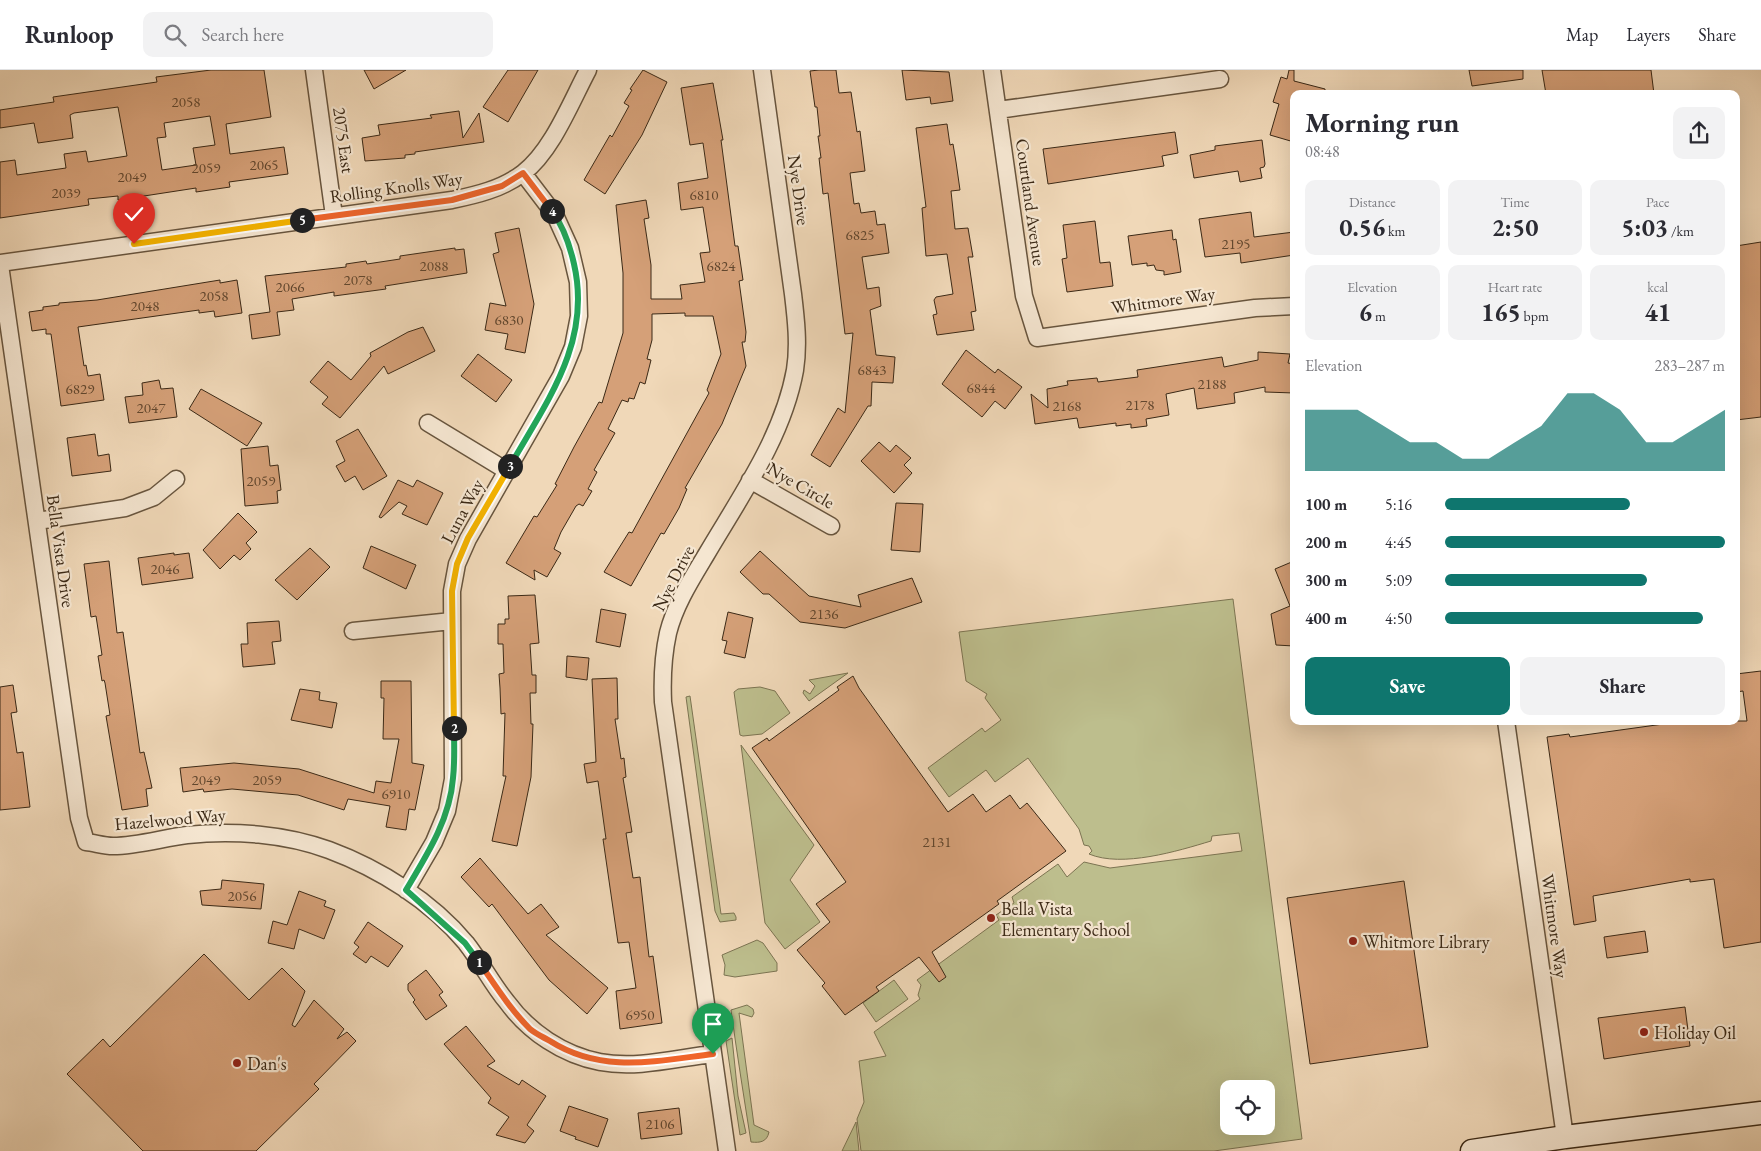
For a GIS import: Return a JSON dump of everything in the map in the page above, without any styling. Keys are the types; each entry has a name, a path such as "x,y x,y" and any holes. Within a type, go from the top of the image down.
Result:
{"main road":[{"path":"1472,1151 1761,1112"}],"street":[{"name":"2075 East","path":"314,70 334,216"},
{"name":"Rolling Knolls Way","path":"0,264 452,200 478,194 502,186 523,173 539,156 551,139 588,70"},
{"name":"Nye Drive","path":"727,1151 663,702 663,666 668,632 682,596 750,480 784,408 795,369 797,330 762,70"},
{"name":"Courtland Avenue","path":"992,70 1024,296 1037,338"},
{"path":"998,110 1220,79"},
{"name":"Luna Way","path":"406,890 434,842 447,811 453,779 452,591 457,564 468,538 561,376 573,347 579,316 578,282 570,248 556,215 523,173"},
{"name":"Bella Vista Drive","path":"0,264 79,818 86,842"},
{"name":"Whitmore Way","path":"1037,338 1255,308 1290,306"},
{"path":"428,423 507,471"},
{"path":"37,521 125,508 154,496 176,478"},
{"name":"Nye Circle","path":"750,480 831,526"},
{"path":"353,631 452,621"},
{"name":"Whitmore Way","path":"1507,725 1565,1137"},
{"name":"Hazelwood Way","path":"86,842 113,846 188,835 237,833 287,838 328,850 360,864 406,890 465,943 507,1003 532,1030 563,1050 600,1062 640,1063 713,1054"}],"green space":[{"path":"1233,599 1302,1139 1214,1151 861,1151 857,1119 864,1102 859,1061 886,1056 874,1032 920,999 918,995 921,985 917,980 999,920 996,915 1014,903 1012,897 1058,864 1067,877 1084,862 1110,868 1242,851 1239,833 1212,836 1211,841 1167,853 1133,859 1102,858 1089,854 1092,851 1089,846 1084,845 1079,829 1028,758 995,782 986,770 949,797 928,768 982,728 985,732 1001,720 985,698 987,694 966,681 959,632"},
{"path":"848,673 809,701 803,693 804,690 810,694 815,686 809,680"},
{"path":"760,687 775,691 790,713 762,734 740,735 734,692 738,689"},
{"path":"690,696 721,914 734,913 736,920 720,922 715,911 686,697"},
{"path":"741,745 814,845 790,880 820,922 785,949 765,923"},
{"path":"757,940 763,943 777,963 777,971 735,977 724,975 725,965 722,955"},
{"path":"894,980 908,999 876,1022 863,1003"},
{"path":"747,1005 753,1009 752,1017 739,1013 754,1125 769,1132 765,1140 757,1142 751,1142 731,1010"},
{"path":"732,1038 738,1096 746,1133 740,1135 726,1041"},
{"path":"856,1122 859,1151 842,1151"}],"building":[{"path":"211,70 264,70 271,117 226,124 230,154 284,147 288,174 229,182 230,187 196,192 196,188 118,200 118,196 88,199 89,205 0,218 0,162 15,160 17,175 66,168 64,154 86,151 88,162 127,156 118,107 74,113 70,115 73,138 38,143 34,123 0,128 0,110 54,102 53,97 157,82 156,77","holes":["210,116 215,145 193,148 196,165 162,170 157,138 166,137 164,123"]},
{"path":"364,70 406,70 374,89"},
{"path":"508,70 538,70 508,122 483,107"},
{"path":"643,70 667,82 642,135 605,194 584,180 610,135 612,137 629,106 624,103 632,90 630,89"},
{"path":"836,70 839,93 851,92 857,132 860,131 865,171 850,173 854,204 859,203 861,213 875,211 877,225 885,224 889,253 862,257 867,289 879,287 881,306 870,310 876,355 895,357 893,383 872,382 871,406 868,406 830,467 811,455 838,408 845,413 853,333 845,334 828,193 823,194 819,158 821,158 817,107 815,107 810,71"},
{"path":"902,70 949,72 953,101 931,104 930,97 906,100"},
{"path":"1289,70 1294,70 1294,81 1325,89 1290,90 1290,141 1270,135 1279,104 1273,102 1281,77 1287,79"},
{"path":"1469,70 1523,70 1523,79 1472,86"},
{"path":"1542,70 1651,70 1654,90 1545,90"},
{"path":"713,83 723,140 721,140 735,246 738,246 743,280 739,281 746,332 745,342 742,342 746,366 722,424 685,488 687,489 679,508 664,534 661,533 631,586 604,572 629,532 632,533 709,393 707,390 721,354 713,316 685,316 685,313 652,314 652,340 647,359 651,360 645,384 640,382 634,399 629,398 628,402 622,400 608,429 615,433 594,470 597,472 588,489 592,491 583,506 579,504 576,506 561,532 554,549 561,553 547,577 534,570 535,580 506,563 534,516 537,517 557,485 555,484 574,447 599,402 602,403 623,333 623,273 616,205 646,200 649,218 644,219 651,265 651,299 682,299 680,285 705,282 700,253 710,252 703,207 681,210 678,183 708,178 703,143 690,145 681,88"},
{"path":"459,111 463,138 479,113 484,142 415,152 415,154 405,155 405,158 365,161 362,138 380,135 378,125 432,118 430,115"},
{"path":"947,124 950,145 953,144 960,190 951,191 955,229 968,228 973,257 968,257 976,311 971,312 974,330 937,335 933,315 937,314 934,300 936,297 953,294 947,254 926,256 922,208 926,207 916,128"},
{"path":"1175,132 1178,153 1162,156 1164,166 1048,184 1043,149"},
{"path":"1262,140 1265,164 1264,167 1260,168 1262,178 1240,182 1238,171 1194,178 1190,155 1215,150 1215,146"},
{"path":"1251,212 1254,237 1290,232 1290,256 1241,263 1240,253 1205,257 1199,219"},
{"path":"1095,221 1100,263 1110,262 1113,286 1067,292 1062,259 1067,258 1063,225"},
{"path":"519,228 534,304 525,353 505,349 508,334 485,330 490,303 506,306 493,254 499,252 495,233"},
{"path":"1172,230 1173,240 1176,239 1181,272 1164,275 1164,271 1156,270 1154,265 1147,266 1147,263 1132,265 1128,236"},
{"path":"1761,242 1761,417 1740,420 1740,245"},
{"path":"455,248 455,250 464,249 467,273 385,286 386,289 334,296 334,292 292,299 294,310 277,312 280,335 252,339 249,315 270,312 265,276 346,267 346,264 366,261 367,264 400,259 400,256"},
{"path":"220,280 220,283 237,280 242,313 215,317 214,311 199,313 199,310 78,327 84,366 86,365 88,376 100,374 104,400 61,406 51,334 46,334 46,329 32,331 29,312 43,310 43,307 59,305 59,303 97,300"},
{"path":"423,327 435,351 388,374 384,366 340,418 322,404 328,397 310,382 328,361 351,380 371,356 370,353 408,332"},
{"path":"966,350 995,373 998,369 1022,387 1005,409 995,401 982,417 942,384"},
{"path":"1258,352 1290,354 1288,363 1290,363 1290,393 1265,392 1265,387 1234,393 1235,403 1197,409 1194,388 1166,394 1169,415 1146,419 1147,426 1131,428 1131,424 1116,426 1116,423 1079,428 1077,418 1035,424 1031,394 1048,408 1047,389 1068,385 1067,381 1097,378 1098,382 1138,377 1137,370 1222,357 1224,367 1258,360"},
{"path":"478,354 512,380 496,402 461,376"},
{"path":"159,380 161,389 173,388 177,417 129,423 125,397 143,395 142,383"},
{"path":"201,389 262,423 247,446 189,409"},
{"path":"358,429 387,476 363,490 355,476 345,482 336,466 345,461 336,441"},
{"path":"95,434 98,456 109,454 111,471 72,476 67,438"},
{"path":"879,442 890,452 896,445 911,458 904,465 912,473 894,493 861,461"},
{"path":"268,446 270,466 278,465 281,490 277,491 278,503 245,506 241,449"},
{"path":"398,480 413,487 417,480 443,493 427,525 402,514 407,506 399,502 381,518 379,517"},
{"path":"896,503 923,504 920,552 891,550"},
{"path":"238,513 257,532 246,543 251,549 240,560 234,555 220,569 203,550"},
{"path":"371,546 416,565 406,589 363,568"},
{"path":"310,548 330,567 297,600 275,580"},
{"path":"760,551 809,596 861,607 858,595 912,578 922,602 845,628 800,622 769,594 763,594 740,572"},
{"path":"174,553 174,555 189,553 193,578 142,585 138,558"},
{"path":"109,561 117,633 123,632 140,753 144,752 152,788 146,789 148,806 122,810 106,716 110,715 98,656 102,655 96,616 91,617 84,564"},
{"path":"1290,563 1290,606 1275,569"},
{"path":"535,595 539,643 530,644 532,675 536,675 536,693 530,693 531,724 533,724 531,777 517,846 492,841 506,776 503,776 505,713 501,714 499,674 504,673 503,644 498,644 498,624 505,624 505,619 509,619 508,596"},
{"path":"1290,606 1290,646 1276,645 1271,614"},
{"path":"601,609 626,614 620,647 596,642"},
{"path":"728,612 753,618 745,658 724,653 727,641 722,640"},
{"path":"279,621 281,641 272,642 275,664 243,667 241,644 248,644 247,623"},
{"path":"567,656 589,658 587,680 566,677"},
{"path":"1761,671 1761,942 1724,948 1714,879 1690,882 1690,879 1593,896 1596,921 1574,925 1547,737 1569,734 1570,737 1656,725 1740,725 1740,721 1747,721 1743,691 1740,691 1740,674"},
{"name":"Bella Vista Elementary School","path":"853,676 859,688 948,812 973,794 986,812 1010,795 1020,809 1027,803 1066,851 997,901 999,904 932,952 946,977 939,982 919,957 876,987 879,991 845,1015 822,986 825,983 797,950 830,922 816,904 846,882 752,748 767,738 769,741 839,690 837,687"},
{"path":"617,678 618,719 615,719 621,759 624,758 626,777 623,778 632,832 626,833 633,878 640,877 649,957 653,956 662,1023 620,1029 616,991 636,988 629,942 618,943 603,839 606,839 598,781 587,783 584,764 596,762 592,679"},
{"path":"381,681 411,681 412,763 424,765 415,810 409,809 406,830 386,827 390,806 348,799 344,810 298,795 232,789 204,792 203,789 183,792 180,768 234,763 299,769 374,793 376,781 391,783 399,739 383,739 384,698 381,698"},
{"path":"13,685 17,712 11,713 17,753 23,752 30,807 0,810 0,687"},
{"path":"300,689 320,692 319,700 337,703 332,728 291,720"},
{"path":"480,858 528,914 541,904 559,927 546,935 608,988 587,1014 549,980 492,904 489,907 461,877"},
{"path":"222,880 264,884 261,909 202,905 200,891 221,889"},
{"name":"Whitmore Library","path":"1404,881 1428,1047 1310,1064 1287,898"},
{"path":"299,891 326,901 324,906 335,910 324,939 299,929 294,949 268,943 273,921 287,925"},
{"path":"368,922 403,946 388,967 371,956 366,963 353,954 359,947 354,943"},
{"path":"1645,931 1648,952 1607,958 1604,937"},
{"name":"Dan's","path":"204,954 249,1000 282,968 305,991 292,1025 295,1027 314,1000 344,1029 337,1039 347,1032 356,1041 314,1084 319,1089 256,1151 143,1151 67,1074 103,1039 110,1047"},
{"path":"426,970 443,992 439,995 447,1006 426,1020 413,1002 415,1000 408,990 408,984"},
{"name":"Holiday Oil","path":"1685,1007 1690,1046 1604,1059 1598,1018"},
{"path":"466,1026 495,1061 487,1066 519,1085 522,1080 546,1096 527,1125 534,1131 525,1143 496,1135 509,1117 488,1103 491,1098 444,1044"},
{"path":"569,1106 608,1119 598,1147 575,1139 576,1137 560,1131"},
{"path":"679,1108 682,1134 641,1139 638,1113"}],"place":[{"name":"Bella Vista Elementary School","path":"991,918"},
{"name":"Whitmore Library","path":"1353,941"},
{"name":"Holiday Oil","path":"1644,1032"},
{"name":"Dan's","path":"237,1063"}],"route":[{"path":"134,244 452,200 502,186 523,173 556,215 570,248 578,282 579,316 573,347 561,376 468,538 457,564 452,591 453,779 447,811 434,842 406,890 465,943 507,1003 532,1030 563,1050 600,1062 640,1063 713,1054"}]}
